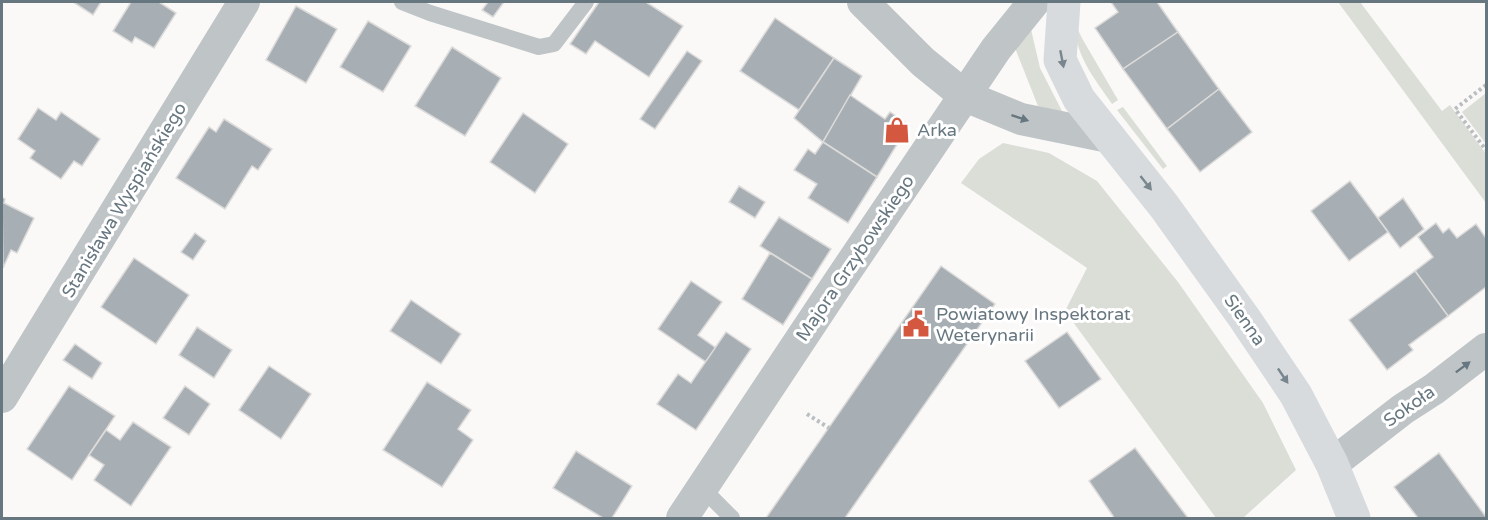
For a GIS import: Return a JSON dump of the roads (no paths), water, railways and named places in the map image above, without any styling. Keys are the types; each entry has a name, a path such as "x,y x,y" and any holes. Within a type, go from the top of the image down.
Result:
{"street":[{"name":"Stanisława Wyspiańskiego","path":"2,397 244,2"},
{"path":"863,2 923,62 965,96 1021,119 1109,137"},
{"name":"Majora Grzybowskiego","path":"682,519 996,49 1034,2"},
{"name":"Sienna","path":"1064,2 1060,60 1079,99 1164,206 1296,395 1332,464 1354,519"},
{"name":"Sokoła","path":"1332,464 1486,349"}],"lane":[{"path":"402,2 539,47 554,44 586,2"},
{"path":"702,488 732,519"}],"place":[{"name":"Arka","path":"897,130"},
{"name":"Powiatowy Inspektorat Weterynarii","path":"916,324"}]}
